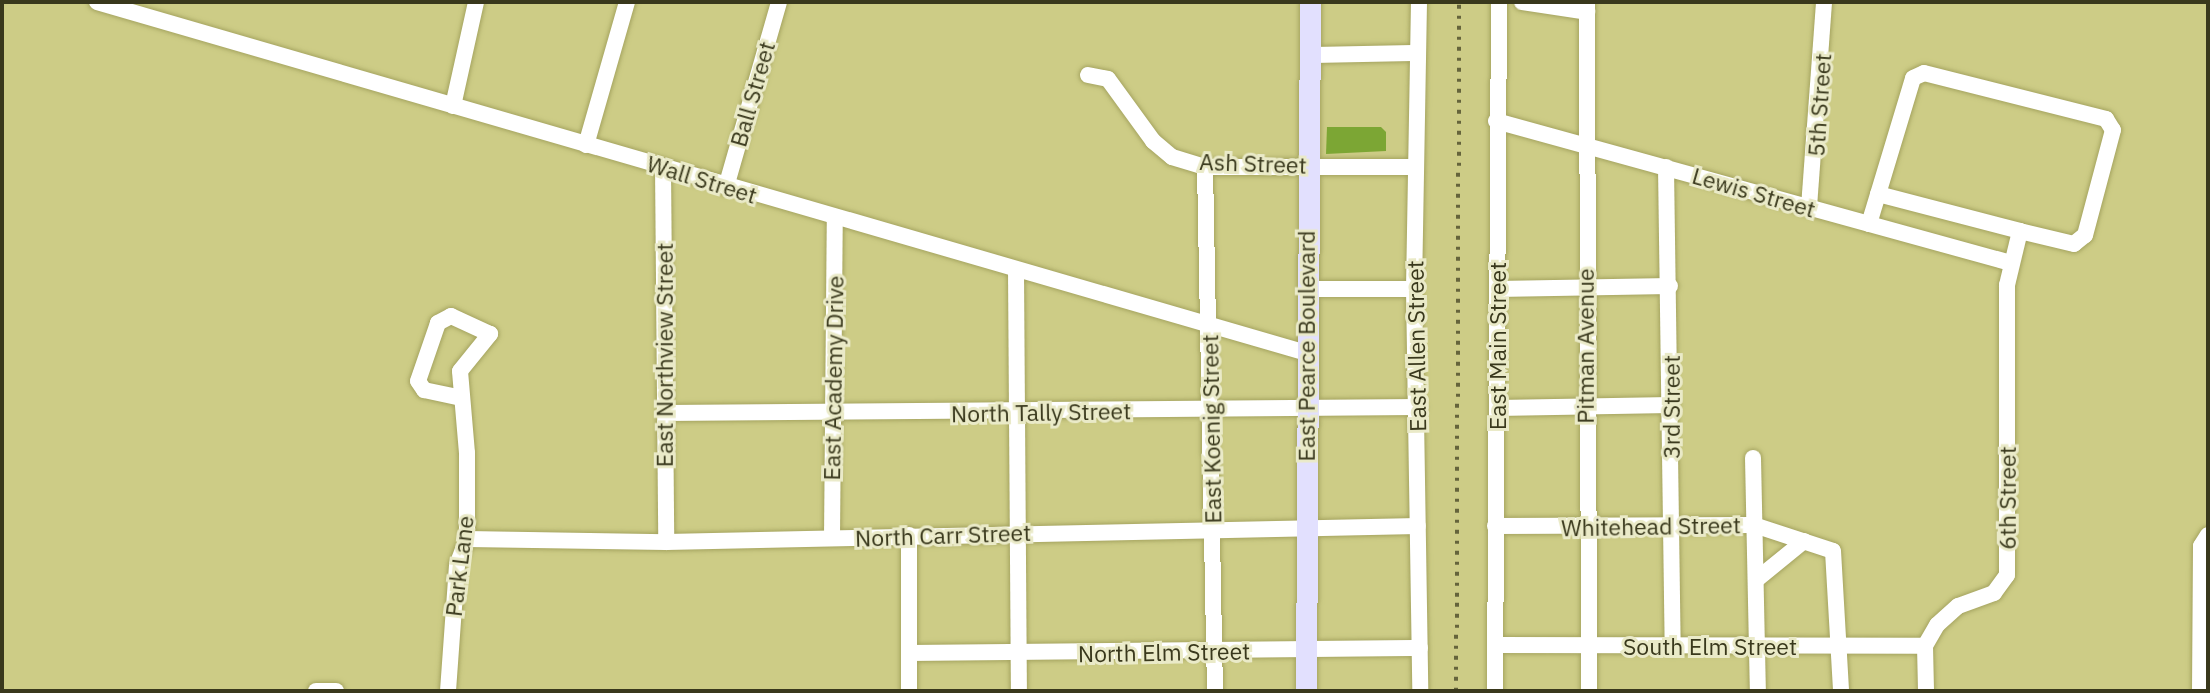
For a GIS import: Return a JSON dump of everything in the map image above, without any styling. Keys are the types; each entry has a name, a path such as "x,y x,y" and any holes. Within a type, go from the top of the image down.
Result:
{"main road":[{"name":"East Pearce Boulevard","path":"1306,691 1306,165 1310,2"}],"street":[{"name":"Wall Street","path":"97,2 726,187 1307,353"},
{"path":"453,106 476,2"},
{"path":"586,145 627,2"},
{"name":"Ball Street","path":"726,187 779,2"},
{"name":"East Allen Street","path":"1419,2 1414,289 1418,407 1420,691"},
{"name":"East Main Street","path":"1495,691 1496,121 1499,2"},
{"path":"1522,2 1587,7"},
{"name":"5th Street","path":"1810,207 1824,2"},
{"name":"Pitman Avenue","path":"1587,7 1584,145 1589,691"},
{"path":"1309,55 1417,53"},
{"path":"1869,224 1878,194 1913,78 1924,72 2106,119 2113,130 2085,235 2074,244 1878,194"},
{"name":"Ash Street","path":"1088,75 1108,79 1153,141 1172,157 1205,167 1415,167"},
{"name":"Lewis Street","path":"1496,121 2011,263"},
{"name":"East Northview Street","path":"663,167 666,542"},
{"name":"East Koenig Street","path":"1205,167 1213,407 1215,691"},
{"name":"3rd Street","path":"1666,167 1674,647"},
{"name":"East Academy Drive","path":"832,538 835,218"},
{"name":"6th Street","path":"1925,646 1937,625 1958,606 1994,593 2007,575 2011,263 2020,231"},
{"path":"1016,271 1019,691"},
{"path":"1497,289 1670,286"},
{"path":"1307,289 1414,289"},
{"name":"Park Lane","path":"448,691 457,565 467,539 461,398 464,359 489,341 490,334 451,316 438,323 418,381 424,390 461,398"},
{"path":"1497,408 1671,405"},
{"name":"North Tally Street","path":"664,413 1017,414 1213,407 1418,407"},
{"path":"1753,458 1758,691"},
{"name":"Whitehead Street","path":"1495,526 1671,528 1754,525 1804,541 1833,551 1842,645"},
{"name":"North Carr Street","path":"467,539 666,542 1018,532 1418,526"},
{"path":"909,535 909,691"},
{"path":"2200,691 2204,661 2206,535"},
{"path":"1756,580 1804,541"},
{"name":"South Elm Street","path":"1495,645 1925,646"},
{"path":"1841,691 1842,645"},
{"path":"1925,646 1926,691"},
{"name":"North Elm Street","path":"909,653 1420,648"},
{"path":"316,691 336,691"}],"building":[{"path":"1327,127 1381,127 1386,132 1386,151 1326,154"}],"railway":[{"path":"1456,691 1459,2"}]}
